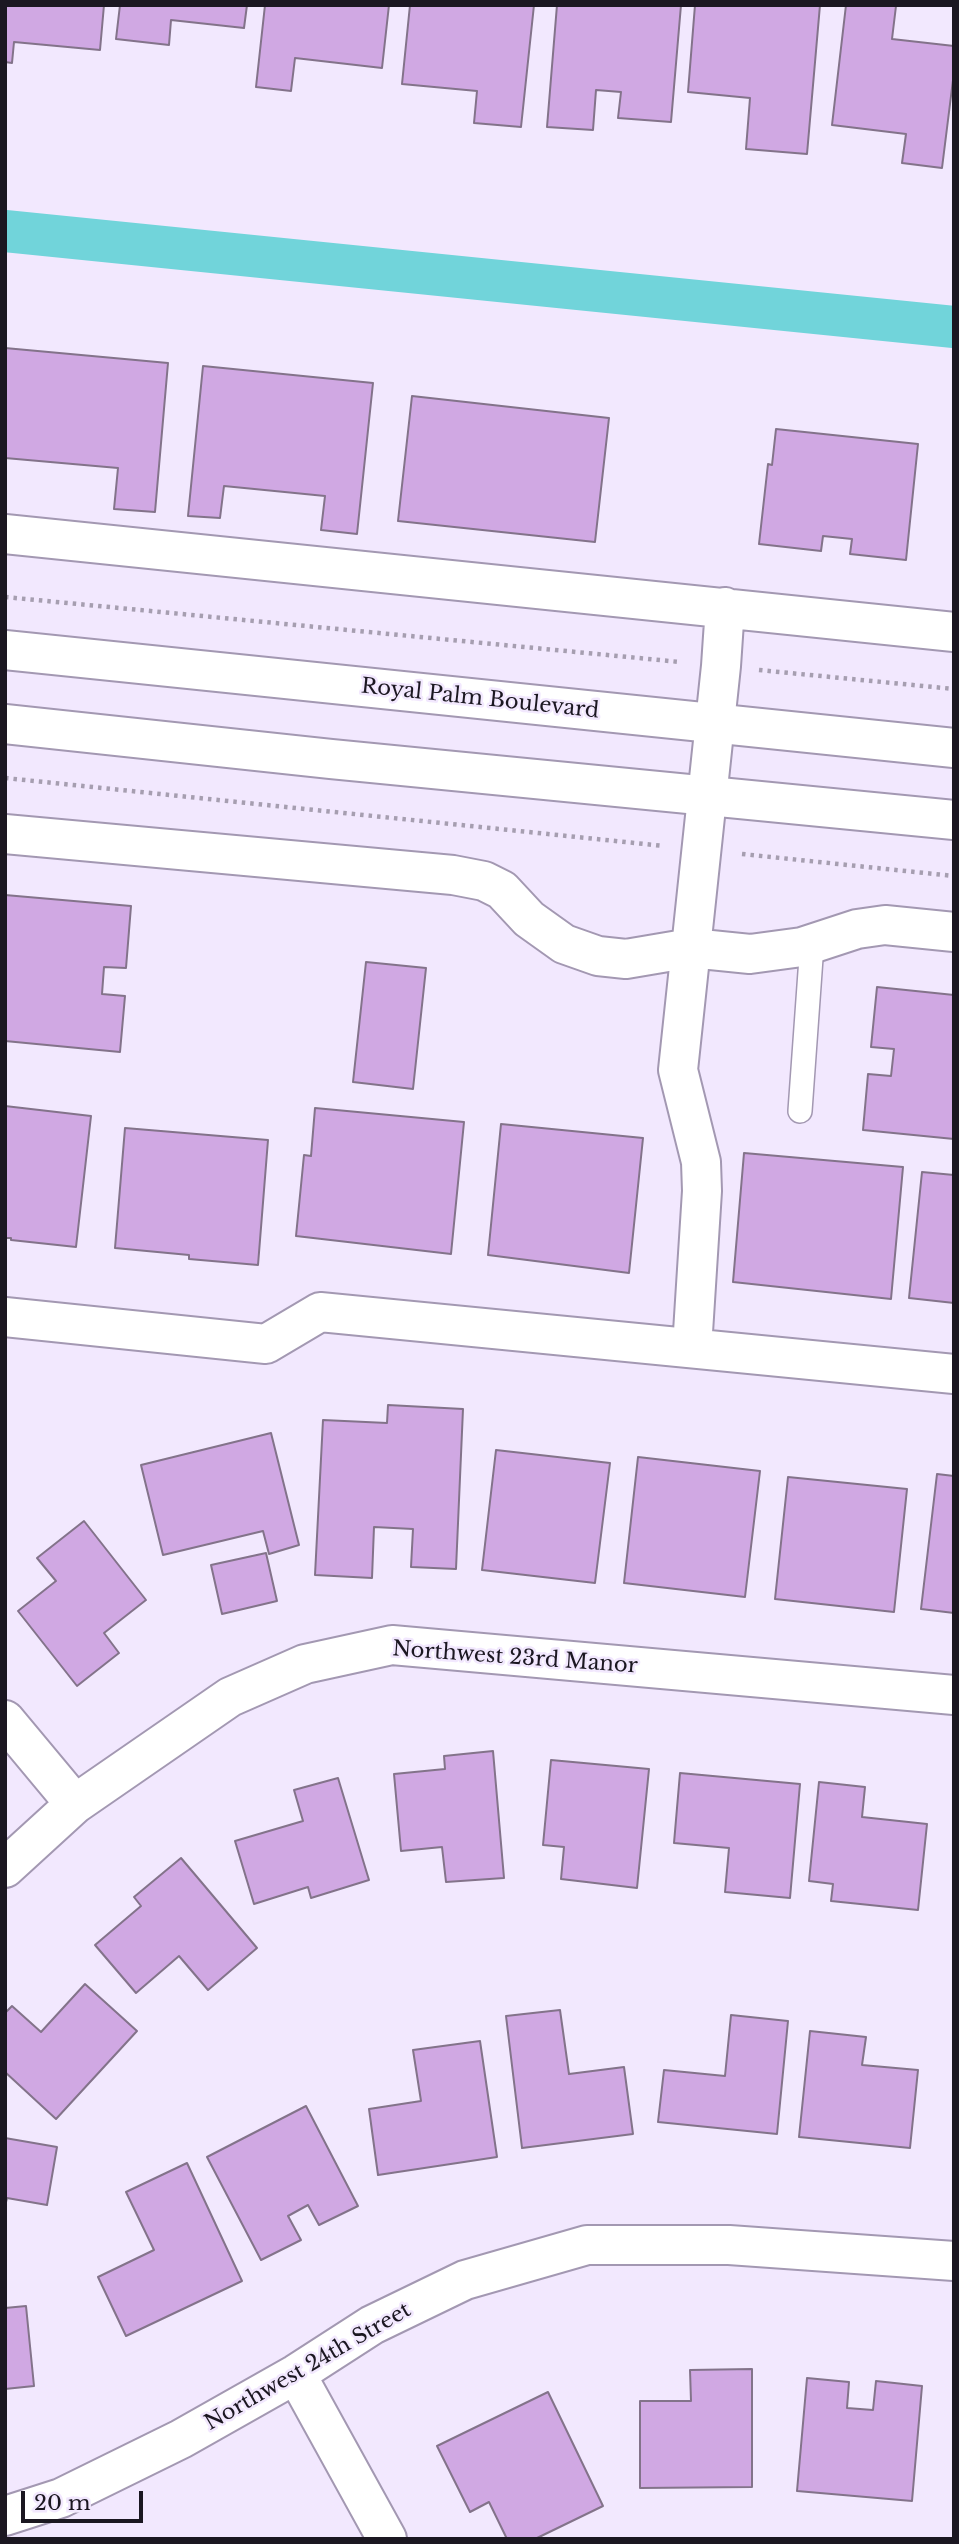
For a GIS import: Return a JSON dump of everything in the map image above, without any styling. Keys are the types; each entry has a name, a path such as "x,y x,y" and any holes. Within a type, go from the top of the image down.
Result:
{"street":[{"path":"5,534 954,632"},
{"path":"692,1348 701,1172 692,1121 677,1070 722,666 725,607"},
{"name":"Royal Palm Boulevard","path":"5,650 954,747"},
{"path":"5,724 954,820"},
{"path":"5,834 453,875 484,881 502,890 529,919 564,944 598,956 626,959 691,948 750,954 812,944 857,929 885,925 954,932"},
{"path":"5,1317 266,1344 320,1312 954,1374"},
{"name":"Northwest 23rd Manor","path":"5,1868 75,1804 230,1697 305,1664 392,1646 954,1695"},
{"path":"5,1720 75,1804"},
{"name":"Northwest 24th Street","path":"5,2515 61,2498 181,2440 296,2374 372,2325 465,2280 587,2245 729,2245 954,2261"},
{"path":"296,2374 387,2539"}],"lane":[{"path":"800,1111 812,944"}],"path":[{"path":"5,597 954,689"},
{"path":"5,778 954,876"}],"building":[{"path":"5,5 104,5 100,50 14,42 12,63 5,62"},
{"path":"120,5 247,5 244,28 171,20 169,45 116,39"},
{"path":"265,5 389,5 382,68 295,58 291,91 256,87"},
{"path":"410,5 534,5 521,127 474,123 477,91 402,84"},
{"path":"557,5 681,5 671,122 618,118 621,92 596,90 593,130 547,127"},
{"path":"695,5 820,5 807,154 746,149 750,98 688,92"},
{"path":"846,5 896,6 892,39 954,46 954,72 942,168 902,163 906,134 832,125"},
{"path":"5,348 168,363 155,512 114,509 118,468 5,458"},
{"path":"203,366 373,383 357,534 321,530 325,496 224,486 220,518 188,516"},
{"path":"412,396 609,418 595,542 398,521"},
{"path":"776,429 918,444 906,560 850,554 852,539 823,536 821,551 759,544 768,464 772,465"},
{"path":"5,895 131,906 126,968 104,967 102,994 125,996 120,1052 5,1041"},
{"path":"366,962 426,968 413,1089 353,1082"},
{"path":"877,987 954,995 954,1139 863,1130 868,1074 891,1076 894,1049 871,1047"},
{"path":"5,1106 91,1116 76,1247 5,1238"},
{"path":"315,1108 464,1122 451,1254 296,1236 304,1155 311,1156"},
{"path":"501,1124 643,1138 629,1273 488,1255"},
{"path":"125,1128 268,1140 258,1265 189,1259 189,1255 115,1248"},
{"path":"744,1153 903,1167 891,1299 733,1282"},
{"path":"922,1172 954,1175 954,1303 909,1298"},
{"path":"388,1405 463,1409 456,1569 411,1567 413,1529 374,1527 372,1578 315,1575 323,1420 387,1423"},
{"path":"271,1433 299,1545 269,1554 263,1531 163,1555 141,1465"},
{"path":"496,1450 610,1463 595,1583 482,1570"},
{"path":"638,1457 760,1471 745,1597 624,1583"},
{"path":"937,1474 954,1476 954,1613 921,1609"},
{"path":"788,1477 907,1489 894,1612 775,1599"},
{"path":"84,1521 146,1600 104,1633 119,1653 77,1686 18,1611 56,1581 37,1558"},
{"path":"266,1553 277,1601 222,1614 211,1565"},
{"path":"493,1751 504,1878 446,1882 442,1847 401,1851 394,1774 445,1769 444,1756"},
{"path":"551,1760 649,1769 637,1888 561,1879 564,1847 543,1845"},
{"path":"680,1773 800,1784 790,1898 725,1892 729,1848 674,1843"},
{"path":"338,1778 369,1880 311,1898 308,1887 254,1904 235,1841 303,1821 294,1790"},
{"path":"819,1782 865,1787 862,1817 927,1824 918,1910 831,1901 833,1884 809,1881"},
{"path":"181,1858 257,1948 208,1990 179,1956 136,1993 95,1945 141,1906 134,1897"},
{"path":"85,1984 137,2031 56,2119 5,2072 5,2013 12,2006 41,2032"},
{"path":"560,2010 569,2074 624,2067 633,2134 522,2148 506,2016"},
{"path":"731,2015 788,2021 777,2134 658,2122 664,2070 725,2076"},
{"path":"810,2031 866,2037 862,2065 918,2070 910,2148 799,2137"},
{"path":"480,2041 497,2157 378,2175 369,2109 421,2101 413,2050"},
{"path":"306,2106 358,2206 319,2225 308,2205 288,2216 301,2240 261,2260 207,2157"},
{"path":"5,2138 57,2147 47,2205 7,2198 5,2206"},
{"path":"187,2163 242,2281 126,2336 98,2277 154,2250 126,2192"},
{"path":"26,2306 34,2386 5,2389 5,2308"},
{"path":"752,2369 752,2487 640,2488 640,2401 691,2401 690,2370"},
{"path":"807,2378 849,2382 847,2408 873,2410 876,2381 922,2386 912,2501 797,2491"},
{"path":"548,2392 603,2506 535,2539 507,2539 489,2502 470,2512 437,2446"}],"waterway":[{"path":"5,231 954,327"}]}
